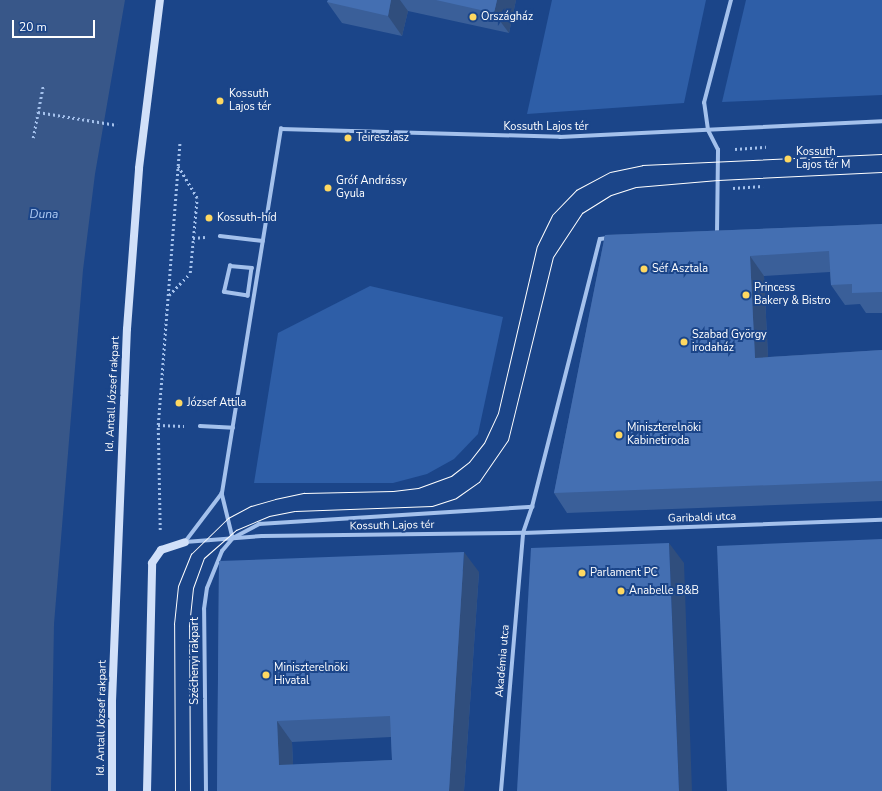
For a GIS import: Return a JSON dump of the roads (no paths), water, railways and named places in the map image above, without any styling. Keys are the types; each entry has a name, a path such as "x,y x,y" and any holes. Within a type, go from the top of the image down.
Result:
{"main road":[{"name":"Id. Antall József rakpart","path":"112,791 112,701 127,329 139,168 160,0"},
{"path":"147,791 149,585 152,563 161,550 186,542"}],"street":[{"path":"717,235 718,150 708,130 704,103 731,0"},
{"name":"Kossuth Lajos tér","path":"233,538 222,493 281,129 560,138 882,121"},
{"path":"710,235 724,234"},
{"path":"220,236 263,242"},
{"path":"523,534 532,507 600,239 616,238"},
{"path":"230,266 252,268 248,296 224,292 230,266"},
{"path":"200,426 232,428"},
{"name":"Kossuth Lajos tér","path":"186,542 222,493"},
{"name":"Kossuth Lajos tér","path":"233,538 259,524 532,507"},
{"name":"Garibaldi utca","path":"523,534 882,520"},
{"name":"Kossuth Lajos tér","path":"186,542 233,538 523,534"},
{"name":"Akadémia utca","path":"501,791 523,534"},
{"name":"Széchenyi rakpart","path":"206,791 204,609 207,588 222,551 233,538"}],"water":[{"name":"Duna","path":"0,0 125,0 95,174 83,270 54,624 51,791 0,791"}],"tram line":[{"path":"175,791 174,624 178,586 191,554 228,518 251,506 304,493 393,491 418,488 451,476 469,462 484,443 498,413 537,246 552,215 576,190 610,172 642,165 882,154"},
{"path":"190,791 189,626 193,588 204,558 236,530 269,516 295,511 432,506 456,498 479,482 508,440 553,257 582,213 611,195 636,187 718,180 882,172"}],"place":[{"name":"Országház","path":"473,17"},
{"name":"Kossuth Lajos tér","path":"220,101"},
{"name":"Teiresziasz","path":"348,138"},
{"name":"Kossuth Lajos tér M","path":"788,159"},
{"name":"Gróf Andrássy Gyula","path":"328,188"},
{"name":"Kossuth-híd","path":"209,218"},
{"name":"Séf Asztala","path":"644,269"},
{"name":"Princess Bakery & Bistro","path":"746,295"},
{"name":"Szabad György irodaház","path":"684,342"},
{"name":"József Attila","path":"179,403"},
{"name":"Miniszterelnöki Kabinetiroda","path":"619,435"},
{"name":"Parlament PC","path":"582,573"},
{"name":"Anabelle B&B","path":"621,591"},
{"name":"Miniszterelnöki Hivatal","path":"266,675"}]}
